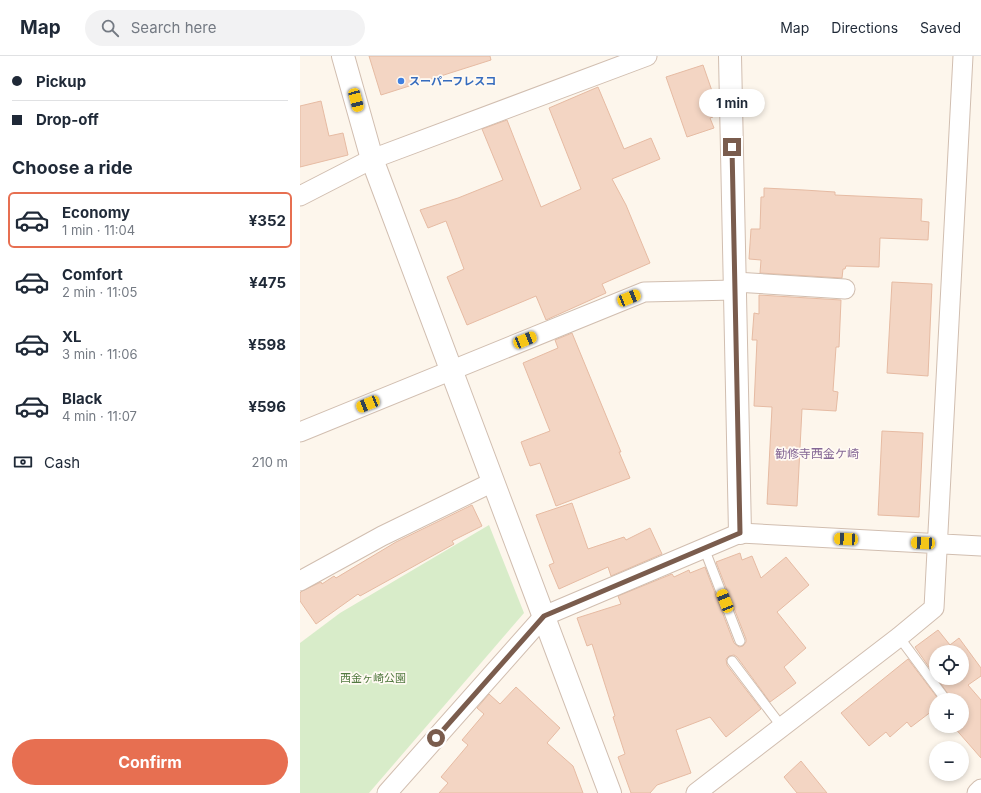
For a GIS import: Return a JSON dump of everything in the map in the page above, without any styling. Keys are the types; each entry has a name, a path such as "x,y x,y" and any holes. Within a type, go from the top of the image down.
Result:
{"street":[{"path":"343,56 372,159 610,793"},
{"path":"300,196 372,159 647,56"},
{"path":"730,56 740,533"},
{"path":"696,793 899,637 934,608 963,56"},
{"path":"300,432 644,292 734,286 845,289"},
{"path":"300,581 382,536 493,482"},
{"path":"387,793 544,616 740,533 981,546"},
{"path":"977,793 981,789"}],"lane":[{"path":"704,548 740,641"},
{"path":"899,637 941,693"},
{"path":"732,661 782,727"}],"green space":[{"name":"西金ヶ崎公園","path":"489,525 524,613 369,793 300,793 300,643 340,613"}],"building":[{"name":"スーパーフレスコ","path":"369,56 490,56 491,60 381,95"},
{"path":"703,65 712,91 705,94 713,117 710,118 714,128 687,137 666,77"},
{"path":"598,87 624,149 651,138 660,159 612,179 626,205 650,263 602,284 606,293 546,320 536,296 467,325 447,277 464,269 446,221 428,228 420,210 458,198 503,180 482,129 507,120 541,207 581,189 549,108"},
{"path":"321,101 329,136 343,133 348,155 300,167 300,106"},
{"path":"764,188 835,192 835,195 922,199 921,221 929,222 928,240 880,238 879,267 846,266 845,269 843,269 842,278 760,273 761,260 749,259 751,229 760,229 761,197 764,197"},
{"path":"892,282 932,284 928,376 887,373"},
{"path":"759,295 841,300 839,347 836,347 833,391 838,392 836,411 802,409 797,506 767,504 772,407 754,406 757,340 752,340 754,313 759,314"},
{"path":"572,333 621,452 619,452 630,478 556,506 540,463 530,466 521,442 550,431 523,363 558,348 555,340"},
{"path":"882,431 923,433 919,517 878,515"},
{"path":"572,503 588,549 624,537 626,540 650,528 662,554 611,576 608,567 559,589 549,565 554,563 536,515"},
{"path":"472,505 482,526 452,541 454,544 360,596 358,594 316,624 300,601 300,593 302,591 321,582 322,584 334,576 336,578 396,542"},
{"path":"740,553 742,560 752,556 761,578 786,557 809,585 777,612 806,648 784,667 796,683 770,702 737,657 734,655 729,656 726,659 727,665 761,709 726,737 710,717 676,730 691,773 657,785 650,793 631,793 618,757 625,754 613,717 615,716 592,644 587,646 577,618 621,604 618,596 672,574 674,577 689,570 690,573 705,567 734,643 739,647 743,646 746,639 716,562"},
{"path":"938,630 950,645 929,645 929,667 915,647"},
{"path":"959,638 964,645 950,645"},
{"path":"969,652 981,668 981,676 969,684"},
{"path":"908,659 934,693 929,693 929,713 911,727 907,722 890,737 886,732 869,746 841,713"},
{"path":"942,685 968,685 981,700 981,758 969,744 969,741 966,741 959,733 969,733 969,693 947,693"},
{"path":"516,687 560,728 547,743 573,766 583,793 439,793 448,783 441,777 468,745 462,740 484,714 477,708 489,694 500,704"},
{"path":"801,761 827,793 797,793 784,777"}],"place":[{"name":"スーパーフレスコ","path":"401,81"}],"district":[{"name":"勧修寺西金ケ崎","path":"817,453"}],"route":[{"path":"436,738 466,706 544,616 740,533 732,147"}]}
